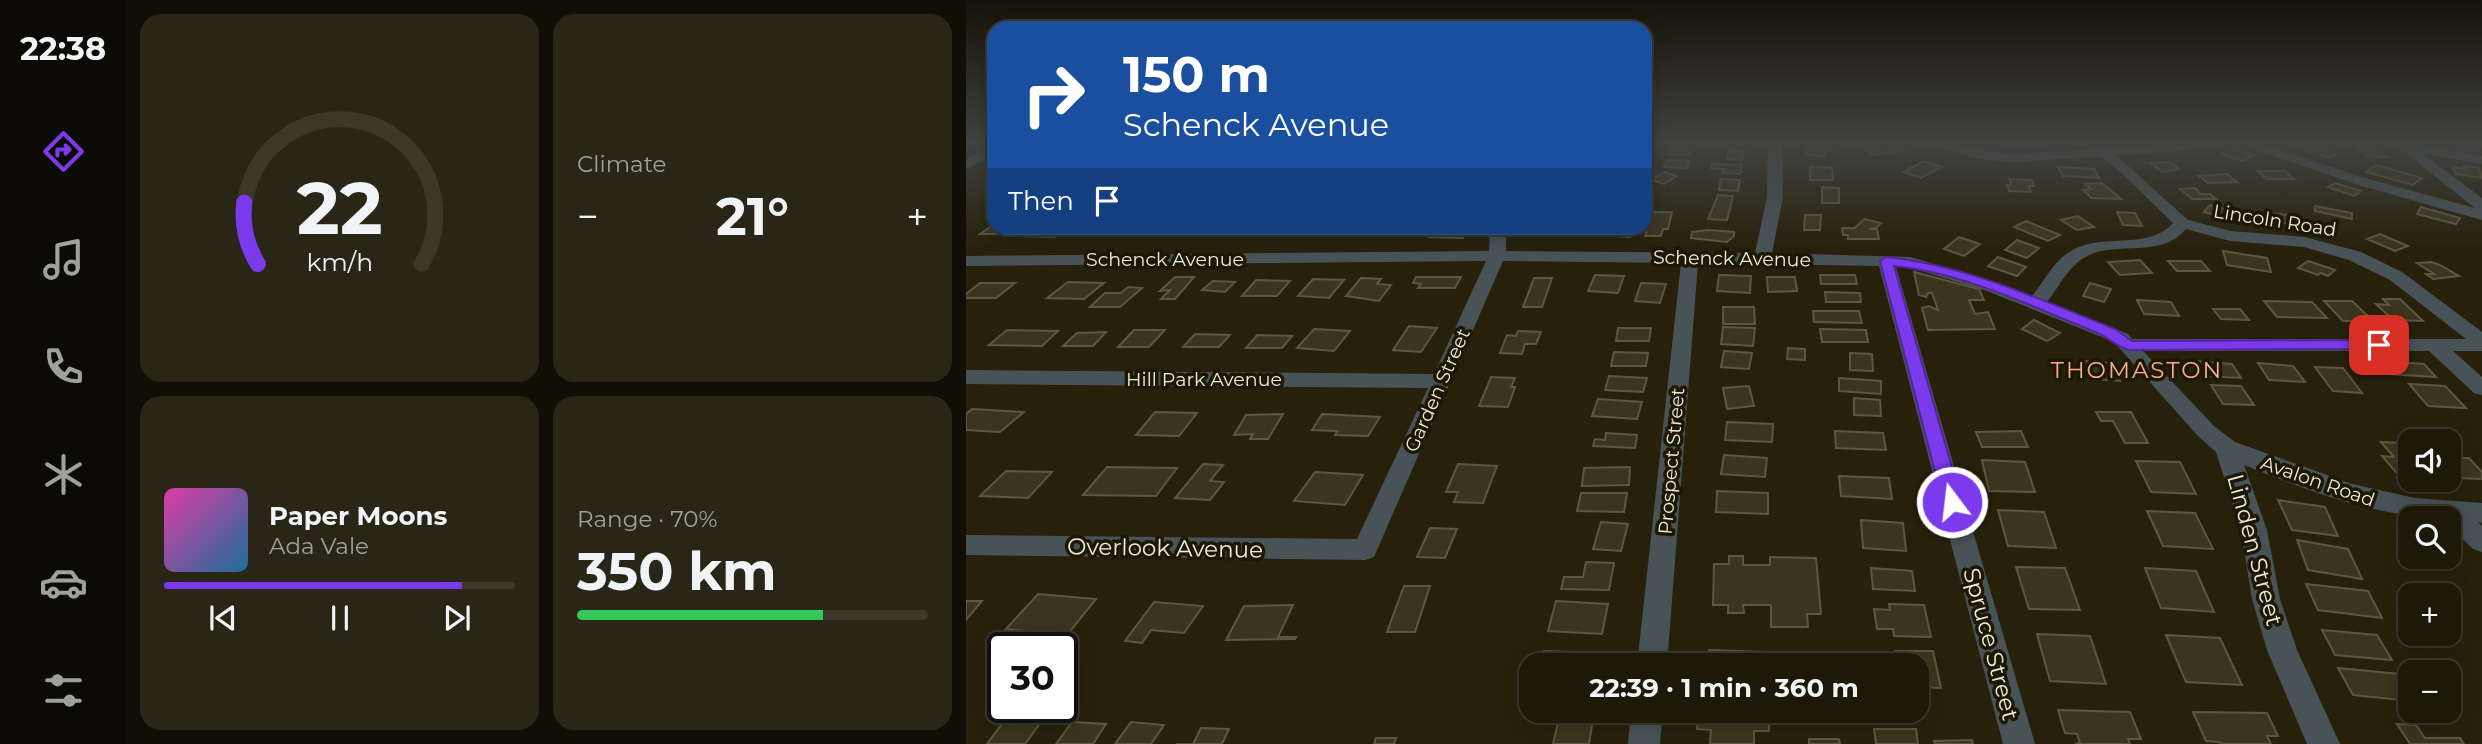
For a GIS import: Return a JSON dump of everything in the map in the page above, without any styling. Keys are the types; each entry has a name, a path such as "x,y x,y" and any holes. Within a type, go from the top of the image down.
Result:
{"street":[{"path":"1762,258 1775,197 1775,178"},
{"name":"Lincoln Road","path":"2134,178 2182,223 2241,238 2305,242 2355,256 2396,276 2482,343"},
{"path":"2348,178 2482,215"},
{"path":"2445,178 2478,203"},
{"path":"2443,205 2478,203"},
{"path":"2036,303 2056,280 2064,264 2078,254 2100,245 2159,242 2174,234 2182,223"},
{"name":"Garden Street","path":"1365,550 1497,256 1498,235"},
{"name":"Schenck Avenue","path":"966,261 1497,256 1886,261 1924,265 2036,303 2110,332 2129,345 2482,343"},
{"name":"Prospect Street","path":"1653,653 1690,257"},
{"name":"Spruce Street","path":"1886,261 2019,744"},
{"name":"Linden Street","path":"2129,345 2145,367 2179,399 2209,434 2227,448 2254,530 2266,599 2282,650 2324,744"},
{"path":"2434,345 2482,388"},
{"name":"Hill Park Avenue","path":"966,377 1441,381"},
{"name":"Avalon Road","path":"2227,448 2287,473 2351,495 2402,506"},
{"name":"Avalon Road","path":"2461,513 2482,513"},
{"path":"2461,522 2482,542"},
{"name":"Overlook Avenue","path":"966,545 1365,550"},
{"path":"1644,744 1646,723"}],"building":[{"path":"1655,178 1674,178 1664,184 1652,179"},
{"path":"1810,178 1833,178 1833,180 1810,180"},
{"path":"2201,178 2232,178 2237,182 2208,183"},
{"path":"2265,178 2294,179 2267,179"},
{"path":"2387,178 2422,178 2413,185"},
{"path":"1721,179 1740,180 1738,191 1719,190"},
{"path":"2009,179 2032,180 2034,186 2029,186 2031,192 2009,191"},
{"path":"2102,183 2121,199 2091,198 2083,190 2091,189 2085,184"},
{"path":"2335,183 2361,191 2354,196 2328,187"},
{"path":"1822,187 1839,188 1839,203 1822,203"},
{"path":"2195,188 2201,194 2210,194 2216,199 2192,199 2180,189"},
{"path":"1718,195 1733,196 1727,220 1708,219"},
{"path":"2210,205 2252,217 2247,223 2204,212"},
{"path":"2315,206 2352,213 2352,219 2315,211"},
{"path":"2421,207 2460,218 2456,224 2417,214"},
{"path":"1652,212 1672,212 1668,229 1663,229 1661,236 1645,236 1652,235"},
{"path":"2117,212 2135,213 2142,226 2123,225"},
{"path":"2267,213 2292,215 2299,224 2274,222"},
{"path":"1805,215 1821,215 1820,230 1804,230"},
{"path":"2078,216 2094,227 2077,230 2061,220"},
{"path":"1864,219 1881,223 1876,228 1869,229 1877,229 1879,239 1848,239 1848,235 1843,235 1842,228 1855,228"},
{"path":"2026,221 2060,235 2048,241 2014,227"},
{"path":"1692,232 1734,232 1734,236 1727,242 1691,238"},
{"path":"2380,234 2408,246 2395,251 2367,239"},
{"path":"1026,235 1058,235 1055,237"},
{"path":"1430,235 1465,235 1463,238 1429,237"},
{"path":"1959,237 1980,244 1964,256 1944,249"},
{"path":"2017,240 2039,248 2027,258 2005,250"},
{"path":"2223,251 2267,258 2271,272 2227,265"},
{"path":"1998,257 2026,267 2017,276 1988,266"},
{"path":"2140,260 2152,273 2120,275 2108,262"},
{"path":"2168,261 2201,261 2210,271 2177,271"},
{"path":"2308,261 2335,270 2328,276 2298,268"},
{"path":"2431,262 2459,276 2433,279 2426,274 2434,274 2417,263"},
{"path":"1914,272 1979,289 1984,300 1969,300 1975,314 1988,312 1995,329 1928,330 1922,308 1929,306 1938,310 1932,293 1928,293 1926,297 1919,295"},
{"path":"1595,275 1624,276 1618,293 1588,291"},
{"path":"1719,275 1751,276 1750,293 1717,291"},
{"path":"1820,275 1855,275 1857,284 1821,284"},
{"path":"1175,277 1194,277 1175,299 1161,299 1170,290 1160,291"},
{"path":"1416,277 1461,277 1455,288 1418,288 1421,284 1413,283"},
{"path":"1767,277 1795,277 1797,291 1768,292"},
{"path":"1361,278 1381,279 1377,284 1391,285 1379,301 1346,296"},
{"path":"1534,278 1552,278 1542,307 1523,307"},
{"path":"1313,279 1344,280 1329,298 1298,296"},
{"path":"1256,280 1290,281 1277,296 1242,296"},
{"path":"1213,281 1235,282 1225,292 1202,290"},
{"path":"1068,282 1104,283 1084,299 1047,298"},
{"path":"980,283 1015,283 996,298 966,298 966,294"},
{"path":"1641,283 1666,284 1660,303 1635,301"},
{"path":"2090,283 2111,289 2104,302 2083,296"},
{"path":"1128,287 1142,288 1120,307 1090,307 1105,293 1121,293"},
{"path":"1825,292 1860,293 1861,302 1826,302"},
{"path":"2383,299 2400,299 2423,321 2393,320 2376,304 2389,305"},
{"path":"2137,300 2171,302 2179,316 2144,314"},
{"path":"2264,301 2312,302 2327,318 2277,317"},
{"path":"2324,301 2352,301 2373,321 2343,321"},
{"path":"1723,307 1754,307 1755,324 1723,324"},
{"path":"2213,309 2240,309 2249,320 2221,319"},
{"path":"1813,311 1859,311 1862,323 1814,322"},
{"path":"2034,320 2060,333 2047,341 2022,329"},
{"path":"1409,326 1437,328 1421,352 1393,350"},
{"path":"1723,327 1755,328 1753,346 1721,344"},
{"path":"1618,328 1651,328 1649,341 1616,341"},
{"path":"1314,329 1350,331 1334,351 1297,348"},
{"path":"1820,329 1866,330 1868,342 1822,342"},
{"path":"1007,330 1058,331 1042,346 989,345"},
{"path":"1134,330 1165,330 1149,347 1118,347"},
{"path":"1518,331 1541,332 1536,344 1525,344 1522,354 1500,353 1507,335 1516,336"},
{"path":"1106,332 1093,346 1063,346 1077,333"},
{"path":"1195,334 1230,335 1219,347 1183,347"},
{"path":"1257,335 1292,336 1282,348 1246,348"},
{"path":"1788,348 1805,349 1805,360 1787,359"},
{"path":"1724,351 1752,353 1749,369 1721,367"},
{"path":"1614,352 1648,353 1646,366 1611,366"},
{"path":"1850,353 1872,354 1873,371 1850,370"},
{"path":"2084,361 2112,363 2120,381 2091,379"},
{"path":"2195,361 2232,364 2241,378 2203,376"},
{"path":"2377,361 2424,364 2436,377 2387,374"},
{"path":"2258,363 2293,366 2305,382 2269,380"},
{"path":"2315,367 2343,368 2362,393 2333,391"},
{"path":"1609,376 1647,378 1643,392 1605,390"},
{"path":"1491,377 1515,378 1511,387 1515,387 1508,407 1479,406"},
{"path":"1839,378 1881,381 1881,394 1839,391"},
{"path":"2409,384 2445,386 2466,408 2428,406"},
{"path":"2211,385 2241,386 2254,405 2223,404"},
{"path":"1749,386 1754,406 1727,409 1723,388"},
{"path":"1854,398 1880,400 1881,416 1854,415"},
{"path":"1598,399 1642,402 1637,419 1592,416"},
{"path":"972,409 1024,412 1000,432 966,430 966,414"},
{"path":"1155,412 1197,413 1179,436 1136,435"},
{"path":"2096,412 2131,412 2148,443 2125,443 2113,421 2101,421"},
{"path":"1283,414 1268,439 1250,439 1253,434 1234,435 1246,415"},
{"path":"1322,414 1380,417 1368,436 1335,435 1337,431 1312,430"},
{"path":"1727,422 1773,424 1772,442 1725,440"},
{"path":"1835,431 1883,433 1886,450 1836,448"},
{"path":"2021,431 2028,447 1982,447 1976,432"},
{"path":"1606,433 1637,435 1635,448 1593,446 1595,439 1605,440"},
{"path":"2381,442 2398,443 2398,475 2382,456 2394,457"},
{"path":"1724,455 1767,458 1765,477 1721,474"},
{"path":"2461,458 2469,458 2482,472 2482,479 2461,478"},
{"path":"1982,460 2025,462 2035,492 1989,491"},
{"path":"2136,461 2180,462 2196,494 2151,492"},
{"path":"1203,464 1223,465 1210,481 1224,482 1210,500 1175,498"},
{"path":"1458,464 1497,466 1483,503 1454,502 1458,492 1446,492"},
{"path":"1107,467 1177,468 1156,496 1083,495"},
{"path":"1630,467 1629,485 1582,486 1584,468"},
{"path":"1006,471 1052,472 1028,498 980,496"},
{"path":"1315,472 1363,475 1345,505 1294,501"},
{"path":"1839,476 1889,478 1892,499 1841,496"},
{"path":"1717,491 1768,493 1768,514 1716,512"},
{"path":"1581,493 1627,493 1624,512 1577,511"},
{"path":"2278,500 2325,507 2338,536 2292,530"},
{"path":"1998,510 2044,512 2056,548 2008,546"},
{"path":"2147,511 2195,513 2213,549 2163,546"},
{"path":"1861,520 1903,523 1906,551 1863,548"},
{"path":"1601,522 1628,524 1621,551 1593,549"},
{"path":"1430,528 1457,529 1445,558 1417,557"},
{"path":"2297,540 2348,549 2362,579 2308,570"},
{"path":"1729,556 1743,556 1743,565 1770,565 1770,557 1816,558 1821,614 1807,614 1808,627 1771,627 1771,605 1743,605 1744,613 1728,613 1728,605 1713,605 1714,564 1729,564"},
{"path":"1586,562 1614,563 1609,590 1561,589 1564,577 1583,577"},
{"path":"2016,567 2065,568 2080,610 2029,609"},
{"path":"1871,568 1912,571 1915,591 1873,589"},
{"path":"2145,568 2196,571 2214,612 2161,608"},
{"path":"2306,584 2368,591 2382,618 2318,610"},
{"path":"1404,586 1430,586 1415,632 1387,632"},
{"path":"1038,594 1096,599 1069,632 1006,629"},
{"path":"966,601 982,601 966,620"},
{"path":"1556,601 1608,604 1602,634 1548,631"},
{"path":"1154,602 1203,606 1184,633 1151,630 1142,643 1125,641"},
{"path":"1889,604 1924,605 1931,637 1894,636 1893,629 1877,629 1874,609 1890,610"},
{"path":"1293,605 1278,637 1296,637 1295,639 1226,640 1244,606"},
{"path":"2322,630 2377,635 2392,660 2335,655"},
{"path":"2037,634 2090,636 2106,684 2050,681"},
{"path":"2166,635 2220,638 2242,685 2186,682"},
{"path":"1709,650 1767,652 1767,653 1709,653"},
{"path":"1544,651 1601,653 1544,653"},
{"path":"1933,651 1941,688 1929,688 1929,653 1895,653"},
{"path":"2338,668 2398,674 2398,700 2353,695"},
{"path":"2058,710 2130,712 2141,739 2128,739 2130,744 2075,744 2080,743 2077,734 2065,733"},
{"path":"2193,712 2267,713 2278,736 2267,736 2271,744 2221,744 2206,741"},
{"path":"1131,722 1164,725 1151,744 1115,744"},
{"path":"1003,723 1040,723 1025,744 987,744"},
{"path":"1071,723 1106,724 1093,744 1056,744"},
{"path":"1558,723 1592,723 1589,744 1553,744"},
{"path":"1697,723 1769,723 1769,731 1754,731 1754,744 1710,744 1711,730 1697,729"},
{"path":"2397,724 2416,725 2425,738 2460,738 2464,744 2410,744"},
{"path":"1201,728 1229,729 1222,744 1193,744"},
{"path":"1874,729 1916,729 1918,744 1876,744"},
{"path":"1376,738 1396,738 1394,744 1374,744"},
{"path":"1809,739 1839,739 1840,744 1809,744"},
{"path":"1972,740 1973,744 1935,744 1934,741"}],"district":[{"name":"THOMASTON","path":"2137,370"}],"route":[{"path":"1952,502 1886,261 1924,265 1993,287 2110,332 2129,345 2379,345"}]}
